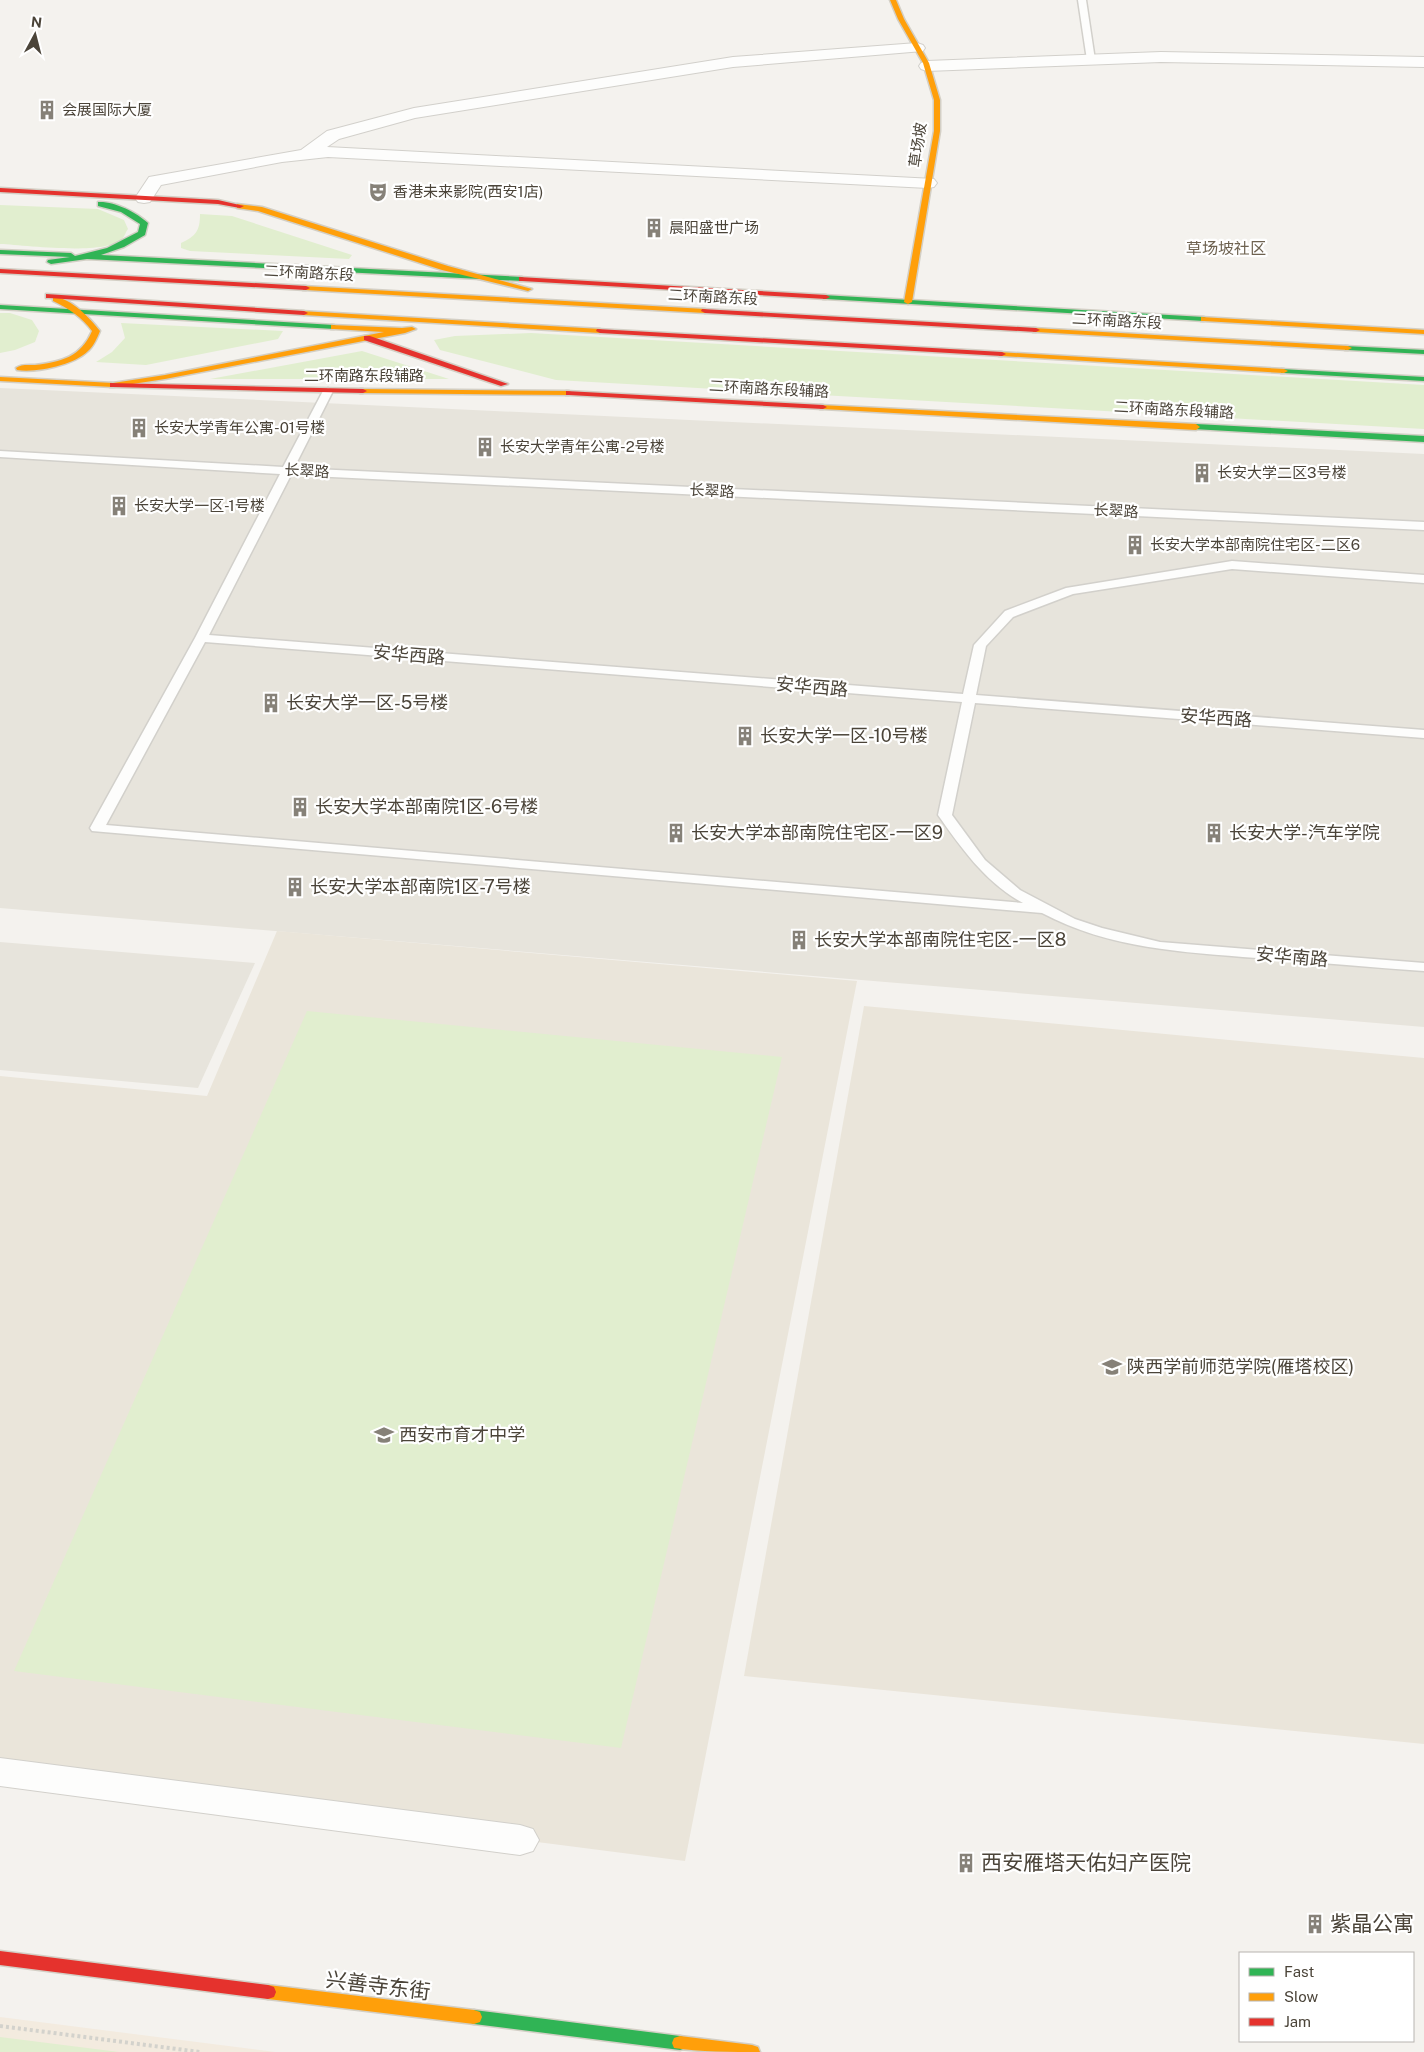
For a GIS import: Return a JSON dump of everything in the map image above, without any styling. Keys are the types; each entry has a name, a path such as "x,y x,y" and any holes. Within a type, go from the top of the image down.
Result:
{"main road":[{"name":"草场坡","path":"893,0 901,19 927,66 937,100 937,131 908,302"},
{"path":"0,190 218,202 259,209 480,277 533,291 623,307"},
{"path":"0,198 98,203 119,207 133,214 144,223 142,233 132,241 90,256 0,270"},
{"path":"0,252 480,277 1424,332"},
{"name":"二环南路东段","path":"0,270 1424,352"},
{"name":"二环南路东段","path":"49,296 37,290 487,312"},
{"path":"0,369 48,365 71,358 84,351 96,331 89,320 80,312 49,296"},
{"path":"49,296 461,323 1424,378"},
{"path":"0,307 405,331"},
{"name":"二环南路东段","path":"642,322 1424,368"},
{"path":"0,379 113,385 405,331 461,323"},
{"path":"335,327 530,392"},
{"path":"620,331 730,327"},
{"name":"二环南路东段辅路","path":"113,385 328,391 530,392 1424,438"},
{"name":"兴善寺东街","path":"0,1958 656,2046 752,2052"}],"street":[{"path":"306,154 332,134 414,113 733,62 917,48"},
{"path":"927,66 1161,57 1424,62"},
{"path":"144,198 155,181 306,154 328,152 928,183"},
{"path":"0,1772 520,1840"}],"lane":[{"path":"1082,0 1091,60"},
{"path":"328,391 201,638 96,828 1046,909"},
{"name":"长翠路","path":"0,454 1424,526"},
{"name":"安华南路","path":"1424,579 1232,565 1070,591 1009,614 980,645 945,815 980,863 1015,893 1070,922 1097,931 1160,946 1424,967"},
{"name":"安华西路","path":"201,638 968,700 1424,734"}],"path":[{"path":"0,2026 200,2052"}],"shaded area":[{"path":"0,388 1424,454 1424,1027 0,908"},
{"name":"西安市育才中学","path":"277,931 857,981 685,1861 0,1773 0,1076 207,1096"},
{"path":"0,942 255,963 198,1088 0,1070"},
{"name":"陕西学前师范学院(雁塔校区)","path":"864,1006 1424,1058 1424,1744 744,1676"},
{"path":"0,2017 275,2052 0,2052"}],"green space":[{"path":"0,205 98,209 124,220 128,229 122,239 113,244 99,247 64,248 0,244"},
{"path":"200,214 232,216 352,255 349,259 190,251 181,248 181,243 194,235 198,229"},
{"path":"0,313 10,313 32,320 39,331 35,342 15,350 0,353"},
{"path":"121,323 283,331 278,339 146,365 96,362 112,352 125,338"},
{"path":"531,333 1424,385 1424,429 556,380 440,350 434,340 455,336"},
{"path":"362,351 449,379 210,379"},
{"path":"307,1011 782,1057 621,1748 14,1671"},
{"path":"0,2037 119,2052 0,2052"}],"traffic: fast":[{"path":"51,262 99,254 132,240 142,233 144,223 139,219 124,211 101,204"},
{"path":"0,252 71,255"},
{"path":"90,257 522,279"},
{"path":"826,297 1204,319"},
{"path":"0,307 334,327"},
{"path":"1348,348 1424,352"},
{"path":"1284,371 1424,379"},
{"path":"1196,427 1424,439"},
{"path":"474,2017 680,2043"}],"traffic: slow":[{"path":"893,0 901,19 926,63 937,100 937,131 908,302"},
{"path":"240,206 259,209 445,268 528,289"},
{"path":"306,288 705,311"},
{"path":"20,368 45,366 62,362 78,356 91,342 96,331 88,321 68,305 56,299"},
{"path":"304,313 600,331"},
{"path":"1204,319 1424,332"},
{"path":"334,327 405,331"},
{"path":"0,379 113,385 165,377 412,329"},
{"path":"1036,330 1348,348"},
{"path":"1002,354 1284,371"},
{"path":"363,391 569,393"},
{"path":"823,407 1196,427"},
{"path":"268,1992 474,2017"},
{"path":"680,2043 752,2052"}],"traffic: jam":[{"path":"0,190 218,202 240,206"},
{"path":"0,271 306,288"},
{"path":"522,279 826,297"},
{"path":"49,296 304,313"},
{"path":"705,311 1036,330"},
{"path":"600,331 1002,354"},
{"path":"367,338 504,384"},
{"path":"113,385 363,391"},
{"path":"569,393 823,407"},
{"path":"0,1958 268,1992"}],"place":[{"name":"会展国际大厦","path":"47,110"},
{"name":"香港未来影院(西安1店)","path":"378,192"},
{"name":"晨阳盛世广场","path":"654,228"},
{"name":"长安大学青年公寓-01号楼","path":"139,428"},
{"name":"长安大学青年公寓-2号楼","path":"485,447"},
{"name":"长安大学二区3号楼","path":"1202,473"},
{"name":"长安大学一区-1号楼","path":"119,506"},
{"name":"长安大学本部南院住宅区-二区6","path":"1135,545"},
{"name":"长安大学一区-5号楼","path":"271,703"},
{"name":"长安大学一区-10号楼","path":"745,736"},
{"name":"长安大学本部南院1区-6号楼","path":"300,807"},
{"name":"长安大学本部南院住宅区-一区9","path":"676,833"},
{"name":"长安大学-汽车学院","path":"1214,833"},
{"name":"长安大学本部南院1区-7号楼","path":"295,887"},
{"name":"长安大学本部南院住宅区-一区8","path":"799,940"},
{"name":"陕西学前师范学院(雁塔校区)","path":"1112,1367"},
{"name":"西安市育才中学","path":"384,1435"},
{"name":"西安雁塔天佑妇产医院","path":"966,1863"},
{"name":"紫晶公寓","path":"1315,1924"}],"district":[{"name":"草场坡社区","path":"1226,248"}]}
